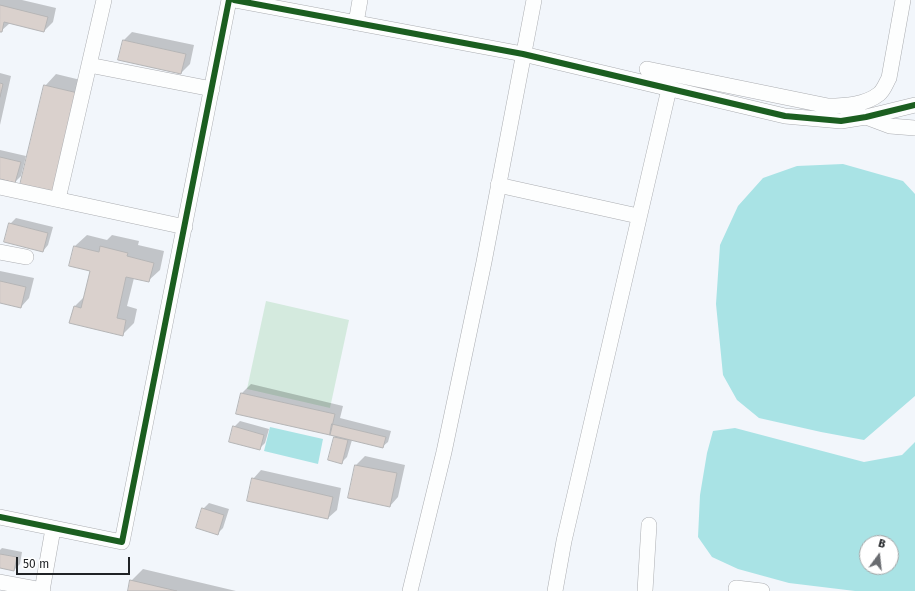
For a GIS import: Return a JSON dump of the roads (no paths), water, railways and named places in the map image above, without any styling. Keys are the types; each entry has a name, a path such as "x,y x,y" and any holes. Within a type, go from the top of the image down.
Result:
{"street":[{"path":"58,200 104,0"},
{"path":"0,517 122,542 229,0"},
{"path":"234,0 523,54 785,116 841,121 866,117 915,105"},
{"path":"356,23 360,0"},
{"path":"410,591 444,452 484,262 534,0"},
{"path":"647,69 828,106 845,106 868,101 879,94 889,78 903,0"},
{"path":"89,65 212,89"},
{"path":"555,591 566,533 668,89"},
{"path":"866,117 890,126 915,128"},
{"path":"498,185 638,216"},
{"path":"0,187 185,227"},
{"path":"0,252 26,257"},
{"path":"645,591 648,525"},
{"path":"0,582 43,591 53,529"},
{"path":"736,588 762,591"}],"water":[{"path":"843,164 903,181 915,194 915,396 864,440 759,418 737,400 723,375 716,304 720,245 738,206 763,178 797,166"},
{"path":"270,427 323,439 318,464 264,451"},
{"path":"735,428 864,462 902,455 915,442 915,591 855,591 789,583 738,569 712,557 698,537 700,495 707,453 713,431"}]}
